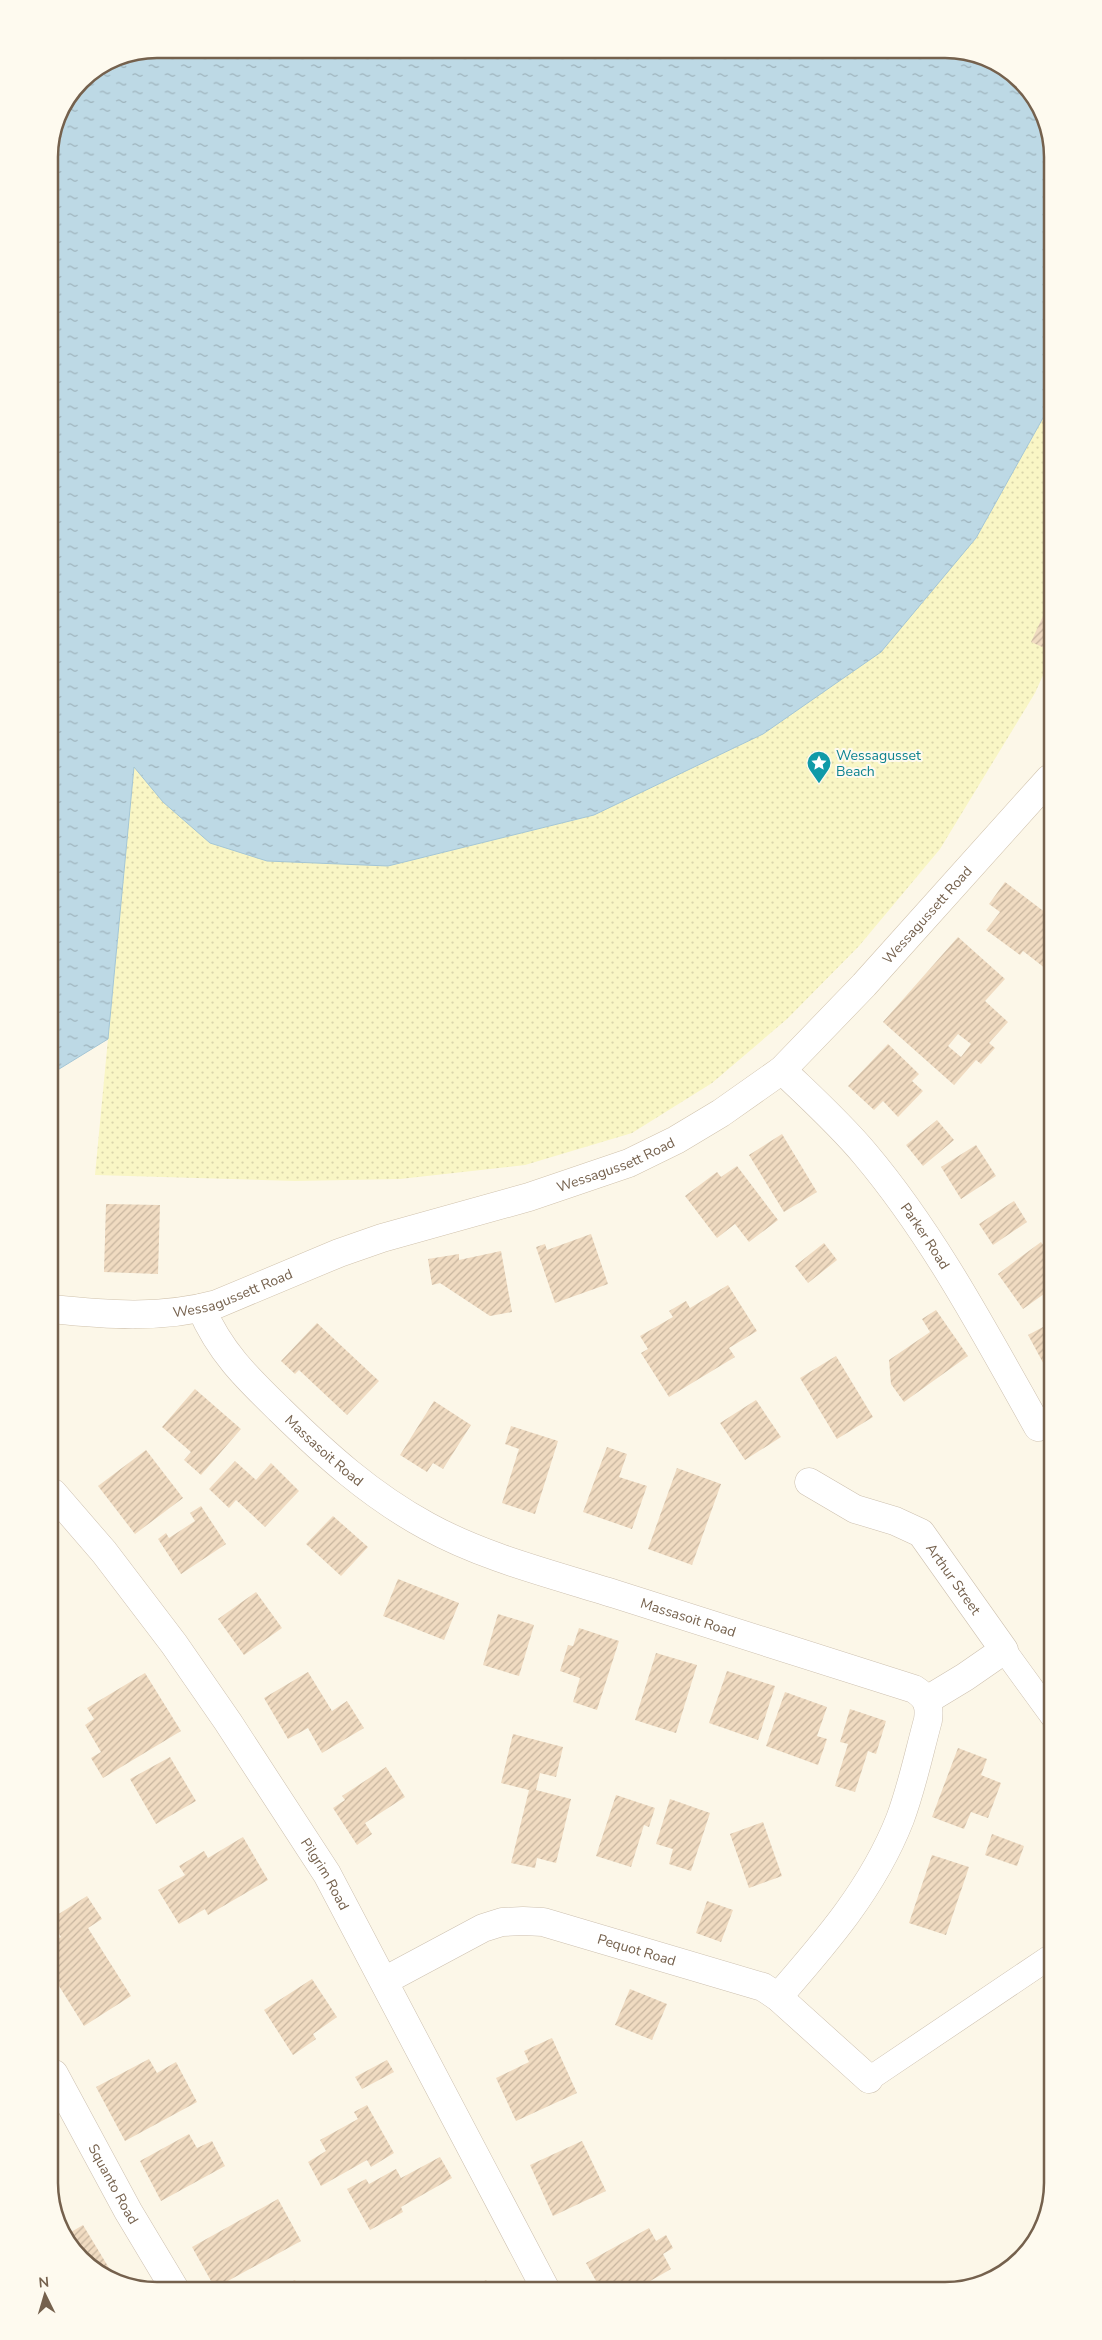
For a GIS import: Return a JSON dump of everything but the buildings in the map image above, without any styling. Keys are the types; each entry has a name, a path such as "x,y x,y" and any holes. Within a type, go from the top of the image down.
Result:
{"street":[{"name":"Wessagussett Road","path":"58,1310 147,1316 201,1308 382,1238 537,1194 629,1163 676,1140 721,1113 782,1070 1044,795"},
{"name":"Parker Road","path":"782,1070 864,1153 914,1216 989,1339 1038,1426"},
{"name":"Massasoit Road","path":"201,1308 220,1345 237,1367 325,1454 358,1483 427,1526 462,1544 914,1689 927,1700"},
{"name":"Arthur Street","path":"809,1482 855,1509 896,1521 921,1533 1004,1650"},
{"name":"Pilgrim Road","path":"58,1499 122,1575 174,1644 228,1722 327,1874 542,2282"},
{"path":"778,1997 828,1939 874,1872 900,1820 928,1720 930,1709 927,1700 965,1678 1004,1650"},
{"name":"Pequot Road","path":"384,1981 483,1928 502,1922 523,1920 543,1922 762,1987 778,1997 869,2079"},
{"name":"Squanto Road","path":"58,2081 128,2211 171,2282"}],"lane":[{"path":"1004,1650 1044,1705"},
{"path":"869,2079 1044,1960"}],"sand":[{"name":"Wessagusset Beach","path":"1044,416 1044,673 1035,693 940,849 859,946 787,1019 712,1083 632,1133 525,1165 400,1179 295,1181 95,1175 134,766 163,802 976,538"}],"water":[{"path":"143,58 952,58 978,63 995,71 1016,86 1034,113 1044,143 1044,416 976,538 881,652 763,734 594,815 388,866 267,861 210,843 163,802 134,767 108,1039 58,1070 58,150 59,137 65,118 82,91 96,78 118,65"}],"place":[{"name":"Wessagusset Beach","path":"819,784"}]}
